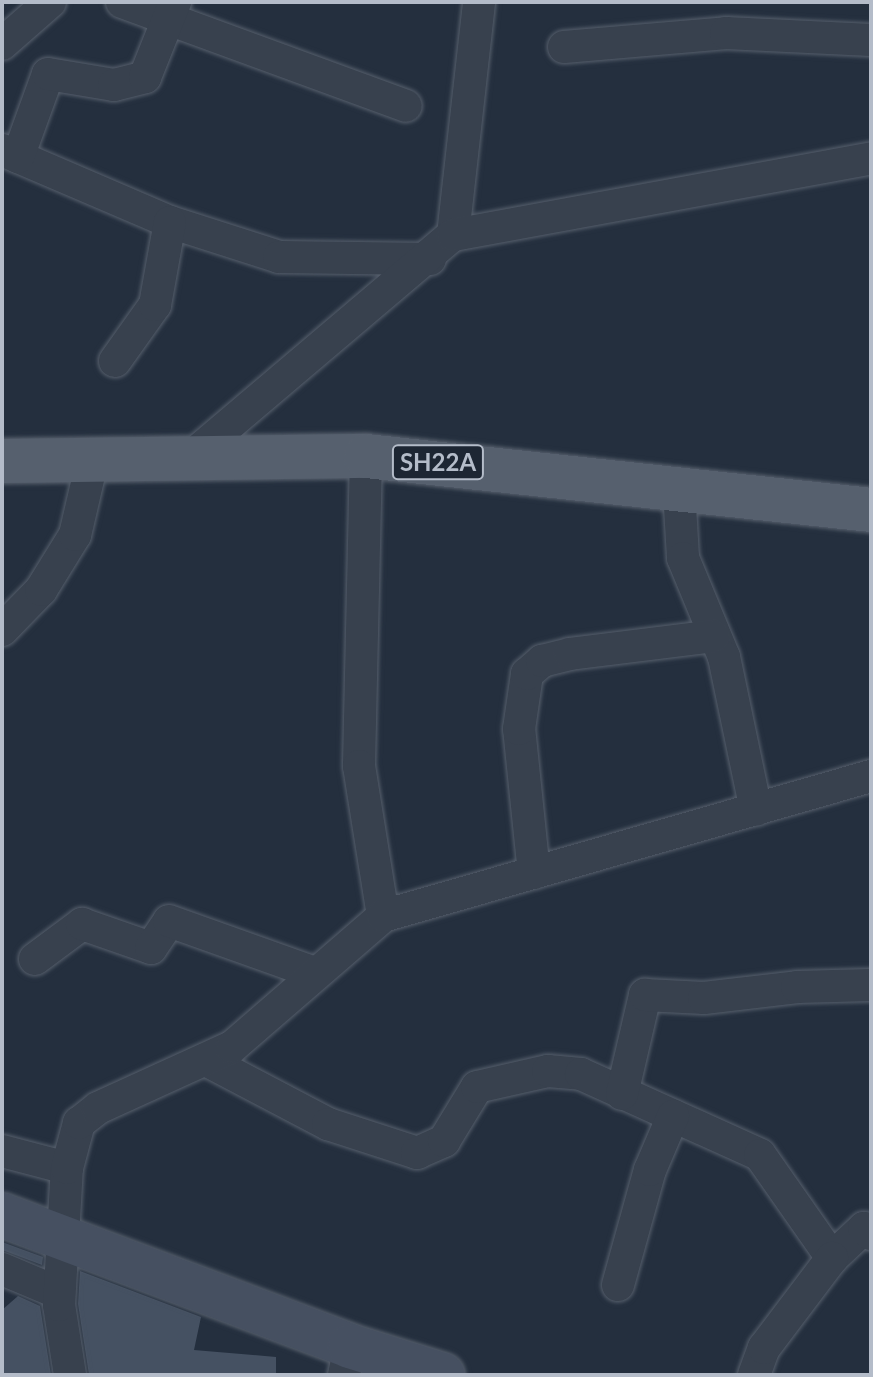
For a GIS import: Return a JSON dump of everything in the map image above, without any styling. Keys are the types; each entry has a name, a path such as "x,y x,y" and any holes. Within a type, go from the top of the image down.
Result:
{"main road":[{"name":"SH22A","path":"2,461 366,456 871,510"}],"street":[{"path":"2,44 50,2"},
{"path":"122,2 173,9 406,106"},
{"path":"453,235 479,2"},
{"path":"173,9 145,77 114,85 48,74 10,153 170,222 279,257 430,259"},
{"path":"564,47 726,33 871,40"},
{"path":"192,456 430,259 453,235 871,158"},
{"path":"115,361 155,305 170,222"},
{"path":"366,456 359,766 383,916"},
{"path":"2,630 41,590 75,535 92,462"},
{"path":"679,490 683,558 737,703 756,810"},
{"path":"534,873 519,729 527,674 542,661 570,654 714,636"},
{"path":"75,1373 59,1293 67,1168 79,1123 98,1108 208,1061 251,1034 315,973 383,916 871,776"},
{"path":"35,959 82,924 151,948 169,921 315,973"},
{"path":"622,1094 645,995 704,998 797,987 871,985"},
{"path":"208,1061 328,1124 417,1153 444,1141 477,1087 548,1071 581,1074 760,1155 832,1258"},
{"path":"618,1285 650,1170 673,1116"},
{"path":"2,1151 67,1168"},
{"path":"2,1215 347,1360 443,1375"},
{"path":"754,1375 764,1348 832,1258 869,1227"},
{"path":"2,1269 59,1293"}],"building":[{"path":"2,1242 43,1257 42,1265 2,1250"},
{"path":"80,1271 201,1317 194,1350 276,1357 276,1375 89,1375 78,1304"},
{"path":"18,1296 40,1306 51,1375 2,1375 2,1310"}]}
